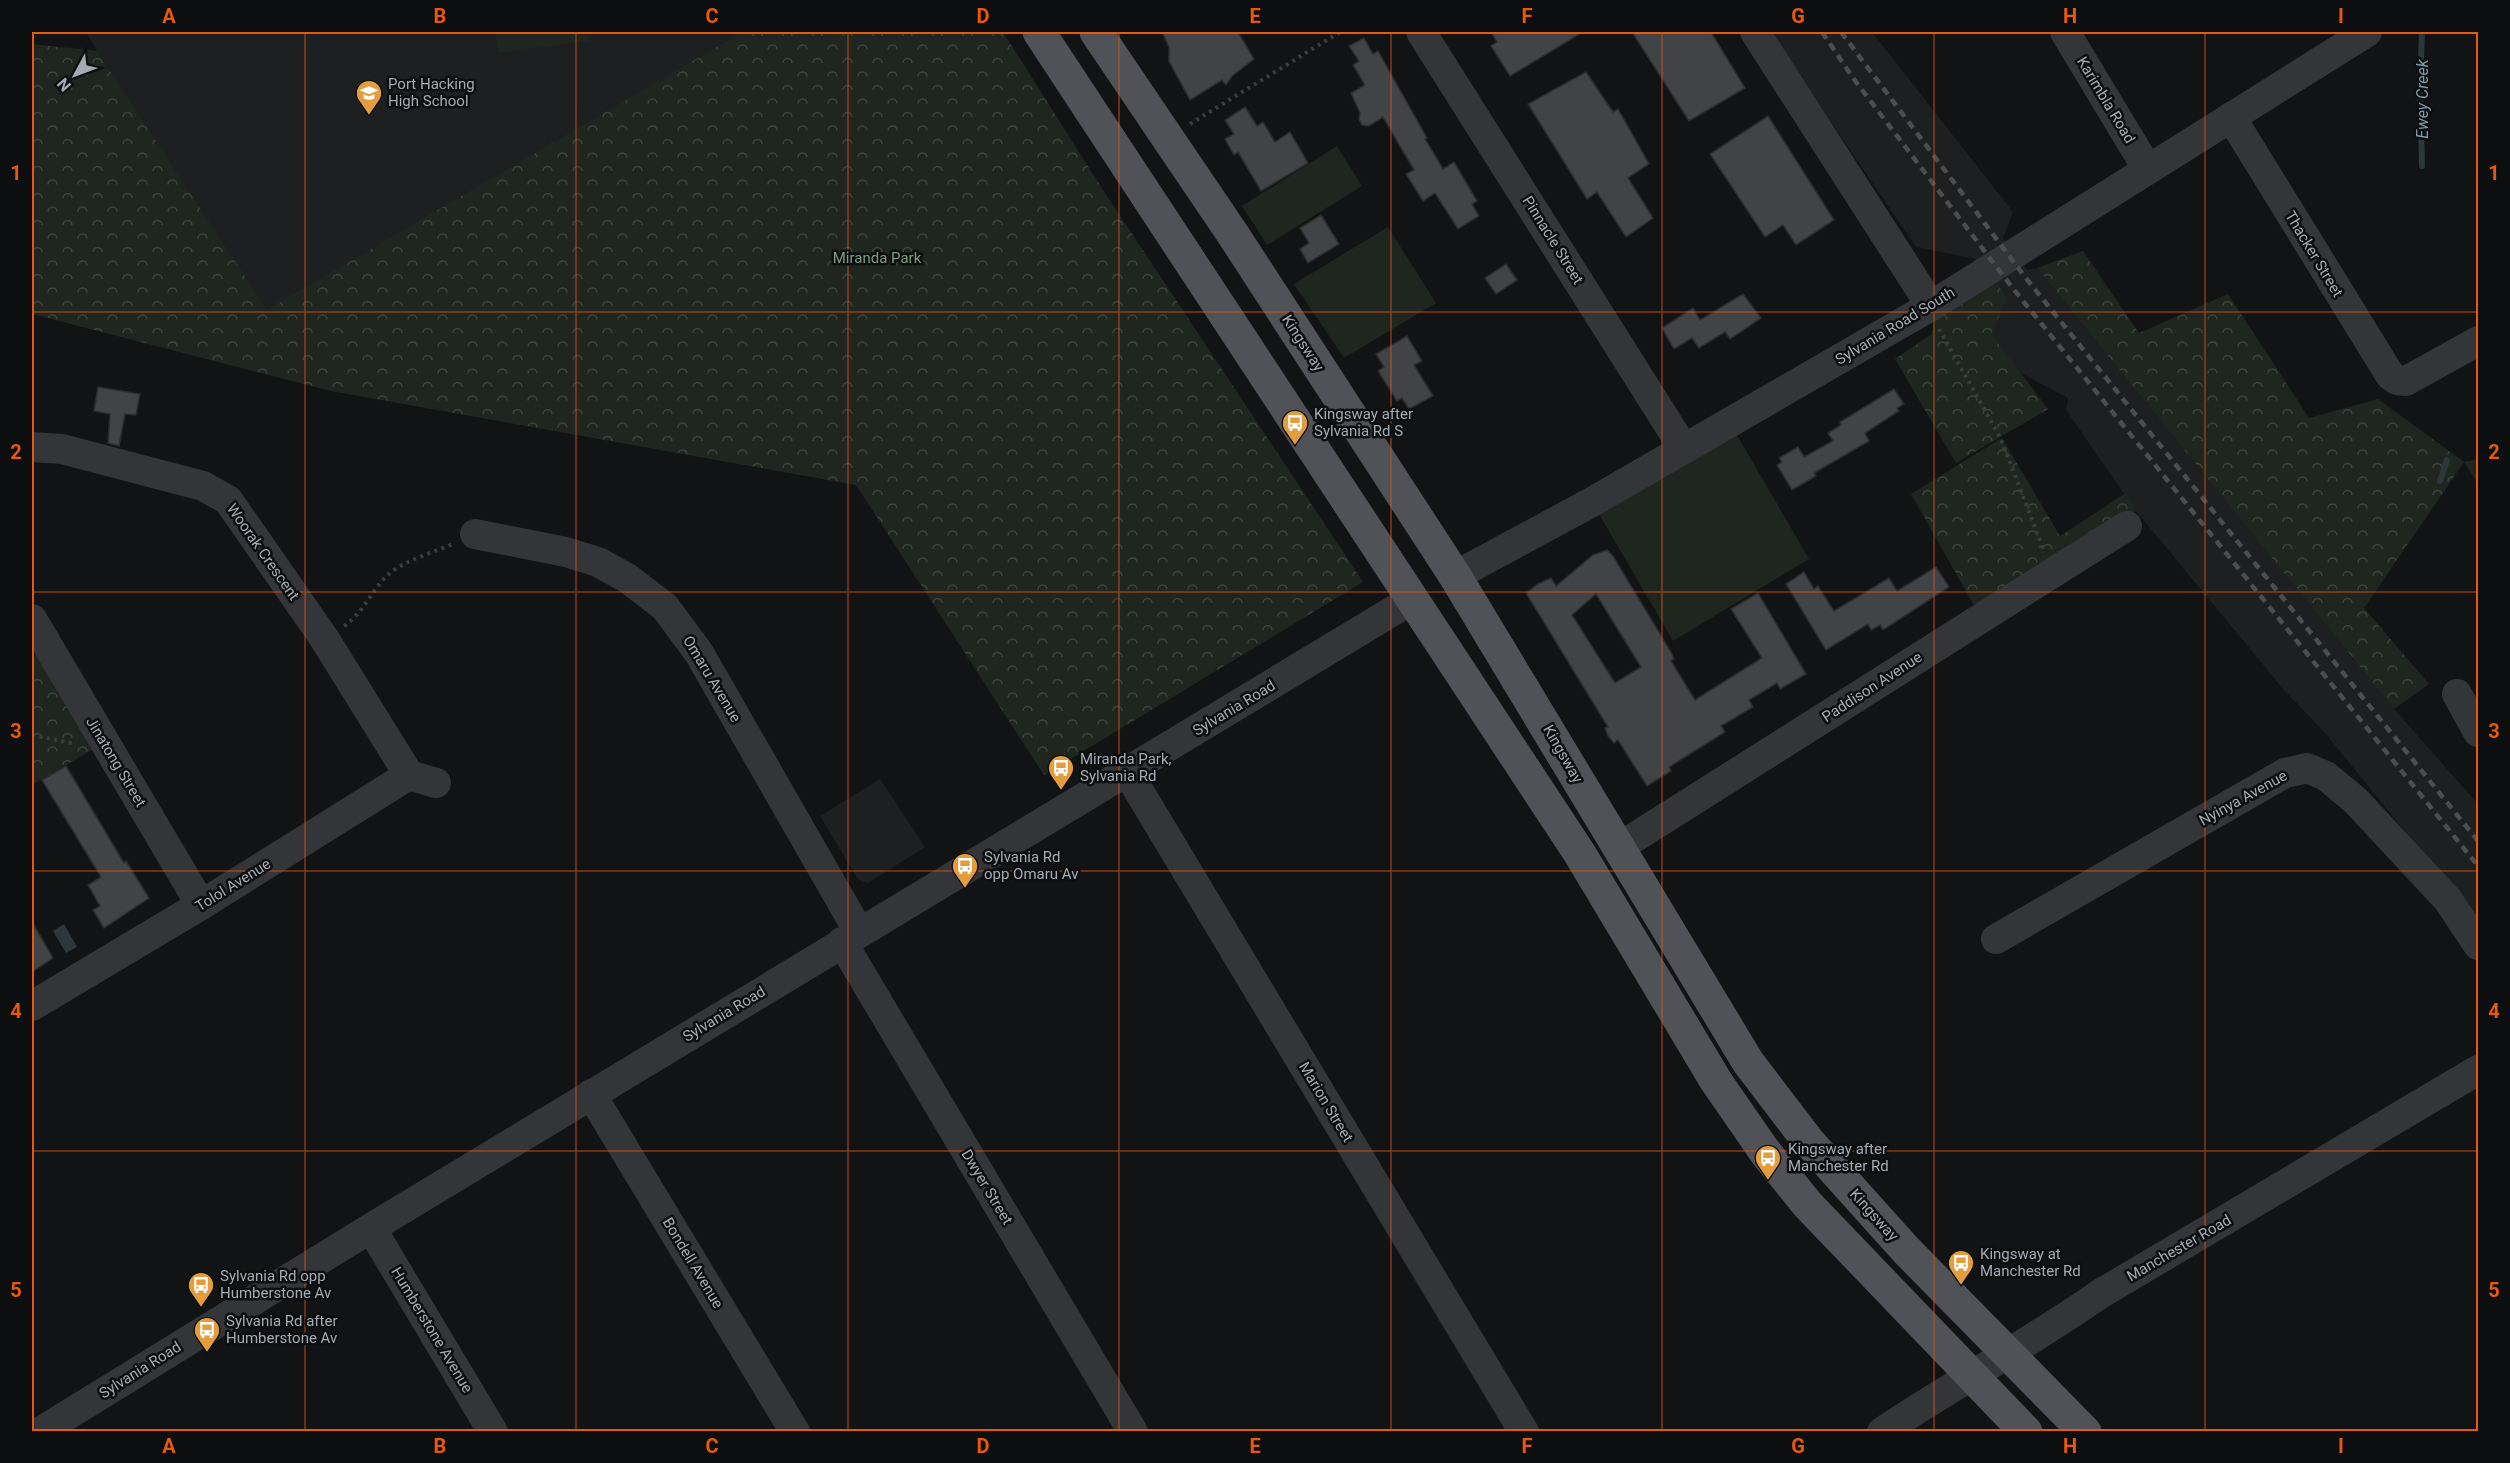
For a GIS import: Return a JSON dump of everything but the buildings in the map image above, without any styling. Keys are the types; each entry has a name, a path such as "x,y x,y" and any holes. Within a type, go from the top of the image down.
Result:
{"main road":[{"path":"1039,32 1580,854 1716,1081 1765,1152 1808,1205 2026,1431"},
{"name":"Kingsway","path":"1096,32 1234,236 1455,576 1748,1062 1809,1142 1906,1250 2085,1431"},
{"name":"Sylvania Road South","path":"1411,600 1455,576"}],"street":[{"name":"Pinnacle Street","path":"1421,32 1684,448"},
{"path":"1755,32 1931,306"},
{"name":"Karimbla Road","path":"2065,32 2147,168"},
{"name":"Sylvania Road South","path":"1455,576 1592,502 1931,306 2147,168 2367,32"},
{"name":"Thacker Street","path":"2231,117 2383,368 2397,380 2406,381 2478,341"},
{"name":"Woorak Crescent","path":"32,447 62,449 203,486 228,500 423,779"},
{"name":"Paddison Avenue","path":"1618,848 2127,526"},
{"name":"Omaru Avenue","path":"475,534 566,552 598,562 627,578 665,607 699,653 851,937"},
{"name":"Sylvania Road","path":"40,1431 591,1094 1411,600"},
{"name":"Jinatong Street","path":"32,619 201,905"},
{"path":"2457,694 2478,732"},
{"name":"Nyinya Avenue","path":"1996,939 2285,773 2307,768 2325,776 2356,801 2448,900 2478,945"},
{"name":"Marion Street","path":"1128,772 1524,1431"},
{"name":"Tolol Avenue","path":"32,1006 201,905 423,779"},
{"name":"Dwyer Street","path":"851,937 1132,1431"},
{"name":"Manchester Road","path":"1882,1431 1972,1374 2051,1328 2100,1294 2478,1070"},
{"name":"Bondell Avenue","path":"591,1094 795,1431"},
{"name":"Humberstone Avenue","path":"370,1228 494,1431"}],"path":[{"path":"1187,126 1340,32"},
{"path":"1931,306 1943,340 2001,439 2041,543 2044,577"},
{"path":"324,638 352,620 373,591 394,570 475,534"},
{"path":"32,735 110,750"}],"shaded area":[{"name":"Port Hacking High School","path":"86,32 742,32 267,311"},
{"path":"1770,32 1872,32 2013,212 2003,238 2028,270 2037,268 2394,709 2478,804 2478,921 2325,733 2284,690 2136,511 2066,410 2068,398 2011,368 1955,311 1994,284 1976,259 1916,247"},
{"path":"880,779 925,847 868,883 858,879 820,816"},
{"path":"64,924 77,947 66,953 53,931"}],"green space":[{"path":"495,32 587,32 589,41 498,53"},
{"name":"Miranda Park","path":"742,32 1003,32 1101,187 1363,582 1044,775 856,485 331,391 32,314 32,44 97,51 267,310"},
{"path":"1337,146 1362,186 1267,245 1242,206"},
{"path":"1388,227 1436,303 1344,358 1294,284"},
{"path":"2083,251 2139,333 2228,294 2309,418 2378,399 2464,462 2364,608 2429,684 2394,709 2037,268"},
{"path":"1990,272 2007,299 1991,334 2048,409 1956,463 1895,359 1932,334 1936,308"},
{"path":"1730,423 1809,559 1673,641 1592,502"},
{"path":"2002,438 2060,536 2126,493 2136,511 1976,609 1911,494"},
{"path":"2478,459 2478,484 2464,462"},
{"path":"40,653 97,747 32,785 32,658"}],"waterway":[{"name":"Ewey Creek","path":"2422,32 2420,85 2422,166"},
{"path":"2440,481 2447,460"}],"railway":[{"path":"1822,32 1853,78 2011,286 2478,866"},
{"path":"1841,32 2025,277 2478,841"}],"place":[{"name":"Port Hacking High School","path":"369,116"},
{"name":"Kingsway after Sylvania Rd S","path":"1295,446"},
{"name":"Miranda Park, Sylvania Rd","path":"1061,791"},
{"name":"Sylvania Rd opp Omaru Av","path":"965,889"},
{"name":"Kingsway after Manchester Rd","path":"1768,1181"},
{"name":"Kingsway at Manchester Rd","path":"1961,1286"},
{"name":"Sylvania Rd opp Humberstone Av","path":"201,1308"},
{"name":"Sylvania Rd after Humberstone Av","path":"207,1353"}]}
